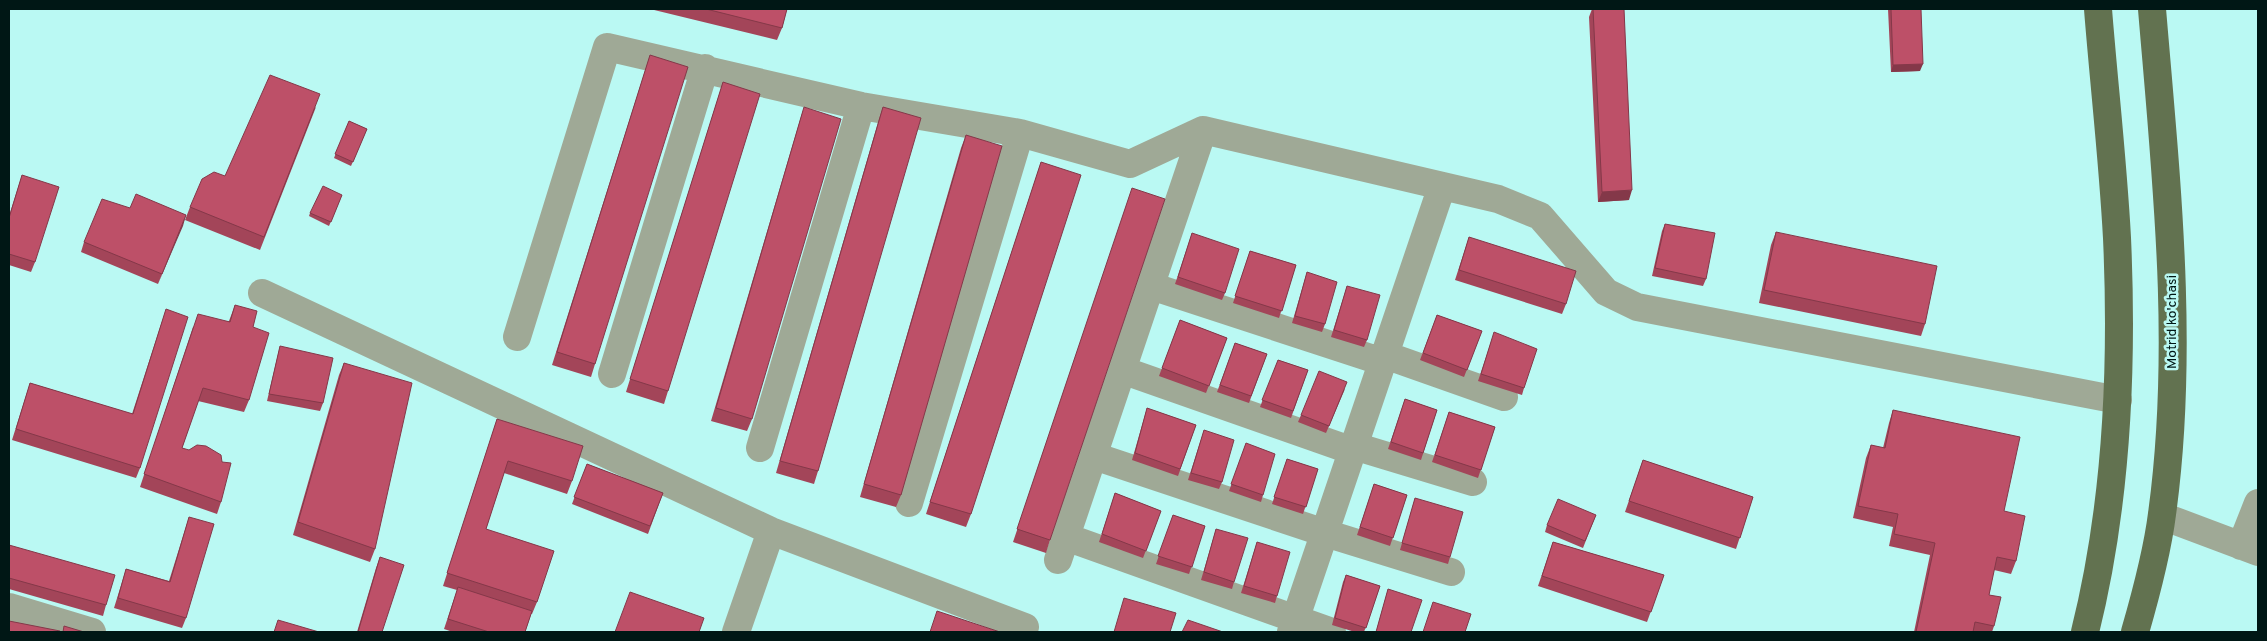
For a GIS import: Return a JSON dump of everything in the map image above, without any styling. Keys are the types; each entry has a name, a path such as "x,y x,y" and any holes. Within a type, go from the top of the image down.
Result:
{"main road":[{"path":"2085,632 2103,552 2118,400 2117,238 2098,9"},
{"name":"Motrid ko'chasi","path":"2135,632 2162,516 2172,395 2172,288 2152,9"}],"street":[{"path":"517,337 607,47 705,68 862,106 1020,133 1130,164 1203,130 1498,199 1540,216 1606,292 1638,307 2118,400"},
{"path":"612,374 705,68"},
{"path":"760,448 862,106"},
{"path":"1203,130 1062,549 1294,626 1332,632"},
{"path":"909,503 1020,133"},
{"path":"1294,626 1442,186"},
{"path":"1151,286 1504,397"},
{"path":"262,293 771,531 1025,627"},
{"path":"1122,370 1353,448 1472,482"},
{"path":"1094,456 1325,533 1451,572"},
{"path":"2162,516 2250,549 2258,503"},
{"path":"736,632 771,531"},
{"path":"9,607 92,632"}],"building":[{"path":"706,9 787,9 782,28"},
{"path":"1593,9 1624,9 1632,190 1602,192"},
{"path":"1891,9 1921,9 1923,64 1893,65"},
{"path":"650,55 688,67 595,364 557,352"},
{"path":"270,75 320,94 264,237 190,207 202,179 214,172 225,176"},
{"path":"723,82 760,94 668,391 630,379"},
{"path":"804,107 841,119 752,419 716,408"},
{"path":"883,107 921,118 818,471 780,461"},
{"path":"349,121 367,129 353,162 335,154"},
{"path":"966,135 1002,146 901,495 864,484"},
{"path":"1041,162 1081,175 971,514 930,502"},
{"path":"22,175 59,187 35,262 9,254 9,218"},
{"path":"323,186 342,195 331,222 310,213"},
{"path":"1132,188 1165,199 1050,540 1017,529"},
{"path":"136,194 186,215 162,274 84,242 102,199 130,208"},
{"path":"1665,224 1715,233 1706,279 1655,268"},
{"path":"1776,232 1937,266 1925,324 1764,290"},
{"path":"1192,233 1239,249 1225,293 1178,277"},
{"path":"1469,237 1576,271 1566,304 1459,270"},
{"path":"1250,251 1296,265 1282,311 1235,296"},
{"path":"1307,272 1337,282 1325,324 1295,316"},
{"path":"1347,286 1380,295 1367,340 1334,330"},
{"path":"235,305 257,311 253,327 269,333 249,400 203,388 182,448 189,450 197,445 206,446 221,455 222,462 231,463 221,502 144,474 198,314 230,322"},
{"path":"166,309 188,317 140,468 16,429 30,383 133,414"},
{"path":"1437,315 1482,331 1467,370 1423,353"},
{"path":"1180,320 1227,338 1209,386 1162,368"},
{"path":"1494,332 1537,349 1524,388 1481,374"},
{"path":"1235,343 1267,354 1251,396 1220,385"},
{"path":"280,346 333,358 323,403 269,394"},
{"path":"1278,360 1308,370 1293,411 1262,400"},
{"path":"344,363 412,383 375,549 298,522"},
{"path":"1319,371 1347,382 1329,426 1301,415"},
{"path":"1405,399 1437,410 1423,453 1391,442"},
{"path":"1147,408 1196,425 1180,469 1135,453"},
{"path":"1893,410 2020,437 2004,511 2025,516 2016,561 1997,557 1989,595 2001,597 1994,626 1975,622 1973,632 1916,632 1935,543 1894,534 1898,514 1858,506 1871,445 1885,448"},
{"path":"1449,412 1495,427 1481,470 1435,455"},
{"path":"497,419 583,446 572,481 508,461 486,529 554,551 537,602 447,573"},
{"path":"1204,430 1234,440 1222,482 1191,473"},
{"path":"1246,443 1275,454 1263,495 1231,484"},
{"path":"1287,459 1318,469 1306,507 1274,497"},
{"path":"1643,460 1753,497 1740,538 1629,501"},
{"path":"587,464 663,493 650,526 574,497"},
{"path":"1374,484 1407,495 1393,538 1360,527"},
{"path":"1115,493 1161,511 1146,551 1102,534"},
{"path":"1415,498 1463,512 1450,557 1402,543"},
{"path":"1558,499 1596,515 1585,541 1547,525"},
{"path":"1173,515 1205,526 1192,567 1158,556"},
{"path":"189,517 214,524 186,618 118,598 126,569 170,582"},
{"path":"1216,529 1248,538 1234,582 1204,572"},
{"path":"1257,542 1290,552 1277,596 1244,586"},
{"path":"1553,542 1664,575 1651,612 1542,576"},
{"path":"9,545 115,575 106,605 9,578"},
{"path":"380,557 404,565 382,632 358,632"},
{"path":"1346,575 1380,586 1366,628 1335,618"},
{"path":"458,587 532,611 525,632 489,632 448,619"},
{"path":"1388,589 1422,600 1411,632 1376,632"},
{"path":"630,592 704,618 699,632 615,632"},
{"path":"1124,598 1176,613 1170,632 1114,632"},
{"path":"1433,602 1471,614 1465,632 1423,632"},
{"path":"937,611 1000,632 930,632"},
{"path":"278,620 319,632 274,632"},
{"path":"1188,620 1223,632 1182,632"},
{"path":"9,621 60,631 60,632 9,632"},
{"path":"64,626 84,632 63,632"}]}
